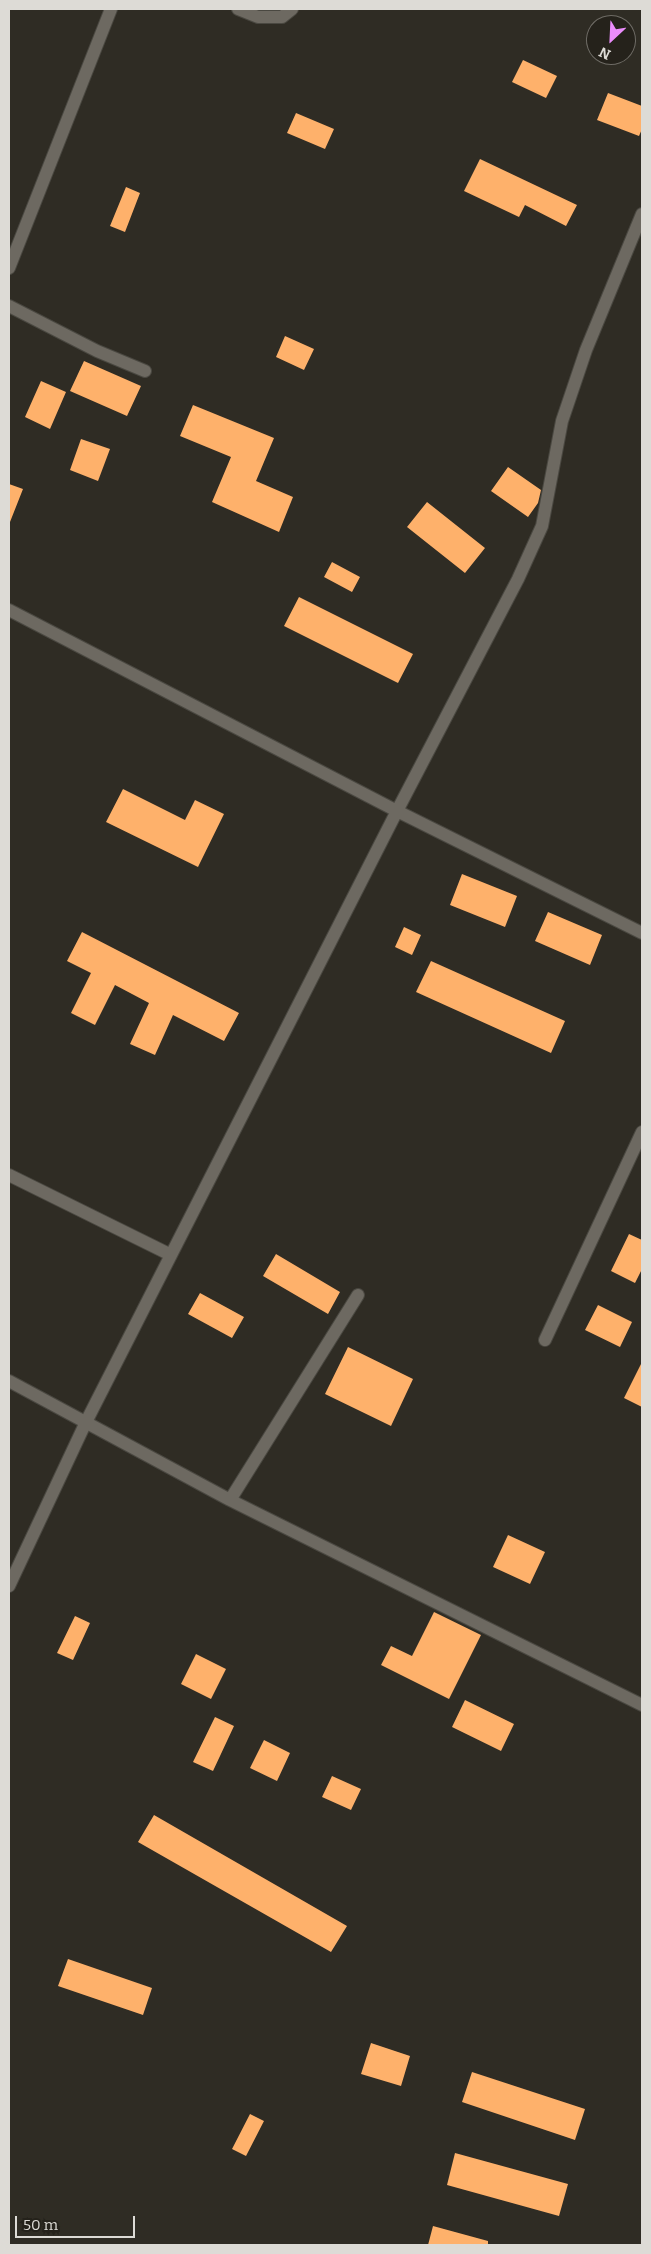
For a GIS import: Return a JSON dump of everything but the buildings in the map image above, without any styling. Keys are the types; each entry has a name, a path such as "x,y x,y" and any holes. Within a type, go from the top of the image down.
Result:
{"street":[{"path":"9,268 111,9"},
{"path":"238,9 258,17 282,17 292,9"},
{"path":"9,1586 86,1422 397,811 518,579 542,526 562,421 586,350 642,214"},
{"path":"9,306 97,351 145,371"},
{"path":"9,610 397,811 641,932"},
{"path":"545,1340 642,1132"},
{"path":"9,1175 171,1255"},
{"path":"230,1500 358,1295"},
{"path":"9,1381 230,1500 642,1705"}]}
